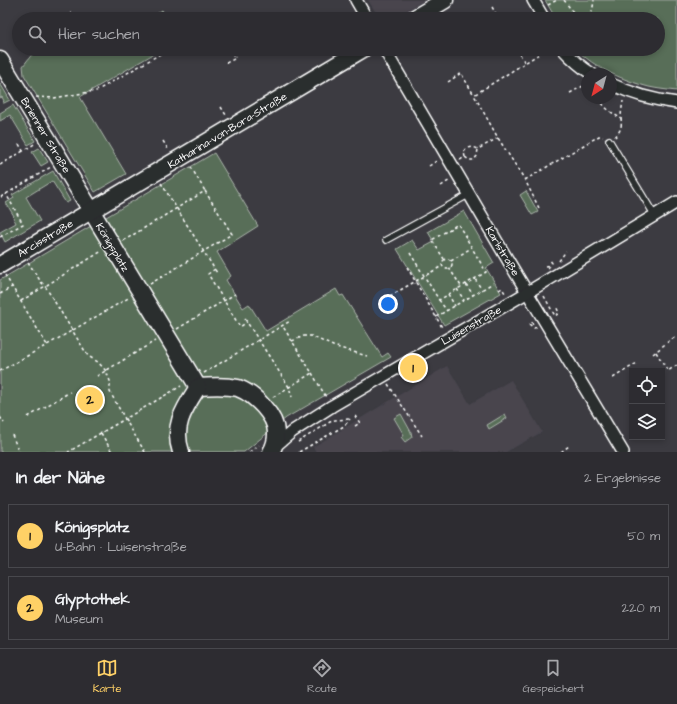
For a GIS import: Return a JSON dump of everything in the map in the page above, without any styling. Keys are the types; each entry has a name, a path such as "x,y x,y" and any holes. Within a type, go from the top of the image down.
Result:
{"main road":[{"path":"425,12 445,0"},
{"name":"Katharina-von-Bora-Straße","path":"91,211 351,56"},
{"name":"Brienner Straße","path":"0,60 91,211"},
{"name":"Arcisstraße","path":"2,269 22,251 91,211"},
{"name":"Königsplatz","path":"91,211 201,380"},
{"path":"181,452 177,435 178,423 201,380 237,388 257,400 269,414 276,429 276,434 270,451"}],"street":[{"path":"356,0 363,12"},
{"path":"533,0 540,12"},
{"name":"Karlstraße","path":"388,56 623,452"},
{"path":"569,56 583,68"},
{"path":"617,87 647,98 677,103"},
{"name":"Luisenstraße","path":"270,451 294,431 332,406 528,292 677,202"}],"lane":[{"path":"609,140 655,216"},
{"path":"386,240 470,194"}],"path":[{"path":"564,0 573,12"},
{"path":"592,12 594,0"},
{"path":"492,7 495,12"},
{"path":"26,102 37,96 54,98 96,91 157,56"},
{"path":"226,64 236,58 235,56"},
{"path":"521,56 525,63"},
{"path":"474,95 536,56"},
{"path":"448,82 461,73 498,138 525,180 539,208"},
{"path":"570,94 581,88"},
{"path":"525,180 599,136 609,140 619,132 622,127 622,107 626,91"},
{"path":"602,104 621,119"},
{"path":"221,107 224,112"},
{"path":"0,165 47,137"},
{"path":"465,157 464,152 467,148 473,147 478,149 498,138"},
{"path":"164,141 168,148"},
{"path":"19,144 23,151"},
{"path":"465,157 469,160 474,160 477,156 478,149"},
{"path":"149,286 232,234 184,155"},
{"path":"452,165 465,157"},
{"path":"1,197 61,160"},
{"path":"429,166 437,161"},
{"path":"155,172 217,273"},
{"path":"441,186 449,181"},
{"path":"122,242 205,191"},
{"path":"0,237 23,224 6,194"},
{"path":"439,300 486,272 458,224 432,240 444,259"},
{"path":"449,268 452,264 451,261 471,248"},
{"path":"22,251 88,356 98,362 106,371 110,381 110,392 145,452"},
{"path":"21,301 102,251"},
{"path":"410,253 446,311"},
{"path":"444,259 449,259 451,261"},
{"path":"390,296 442,266 444,259"},
{"path":"546,269 552,263 550,260"},
{"path":"545,266 550,265"},
{"path":"442,266 449,268 461,286"},
{"path":"407,267 443,329"},
{"path":"2,269 48,345"},
{"path":"215,270 208,274 240,326 247,322"},
{"path":"475,279 482,290"},
{"path":"466,284 473,295"},
{"path":"436,317 492,284"},
{"path":"0,294 12,287"},
{"path":"499,290 502,288 505,293"},
{"path":"458,289 464,300"},
{"path":"176,330 235,294"},
{"path":"448,294 455,306"},
{"path":"544,296 555,316 559,313 555,307"},
{"path":"0,371 130,297"},
{"path":"245,319 289,387 292,398"},
{"path":"201,380 259,340 290,321"},
{"path":"532,322 533,326"},
{"path":"282,325 332,406"},
{"path":"292,341 304,336 311,336 333,346 367,356"},
{"path":"653,354 677,336"},
{"path":"97,376 155,341"},
{"path":"656,352 668,371 677,365"},
{"path":"612,378 637,363"},
{"path":"269,400 312,373"},
{"path":"384,376 422,436"},
{"path":"68,452 180,386"},
{"path":"28,417 70,392"},
{"path":"355,416 360,423 355,426"},
{"path":"0,417 4,423"},
{"path":"294,444 330,422 335,420 350,420 344,426 299,452"},
{"path":"101,433 112,452"},
{"path":"12,435 19,452"},
{"path":"561,452 569,446"}],"shaded area":[{"path":"368,0 425,0 404,12 376,12"},
{"path":"447,366 470,404 511,380 542,432 506,452 316,452 313,447"}],"green space":[{"path":"545,0 677,0 677,91 649,87 630,81 617,76 617,68 601,68 583,56 665,56 665,12 552,12"},
{"path":"31,56 150,56 80,97 126,174 95,192 24,75 23,66"},
{"path":"0,83 10,100 4,103 2,103 4,101 2,97 0,98"},
{"path":"13,105 35,141 28,145 10,115 0,121 0,113"},
{"path":"39,148 48,162 41,166 32,152"},
{"path":"214,153 258,226 217,252 231,276 226,280 243,308 249,304 266,331 336,289 340,296 343,295 382,357 388,353 391,357 286,418 244,452 0,452 0,280"},
{"path":"53,171 70,201 66,203 52,181 26,197 40,221 5,242 0,232 16,223 13,217 14,216 6,203 14,198 12,195"},
{"path":"526,191 538,212 532,215 520,195"},
{"path":"464,211 494,263 486,268 501,293 444,325 397,249 412,240 419,250 434,242 428,232"},
{"path":"401,414 411,432 412,437 405,442 401,437 404,435 394,418"},
{"path":"505,414 507,418 489,429 487,425"}],"place":[{"name":"Königsplatz","path":"413,368"},
{"name":"Glyptothek","path":"90,400"}]}
